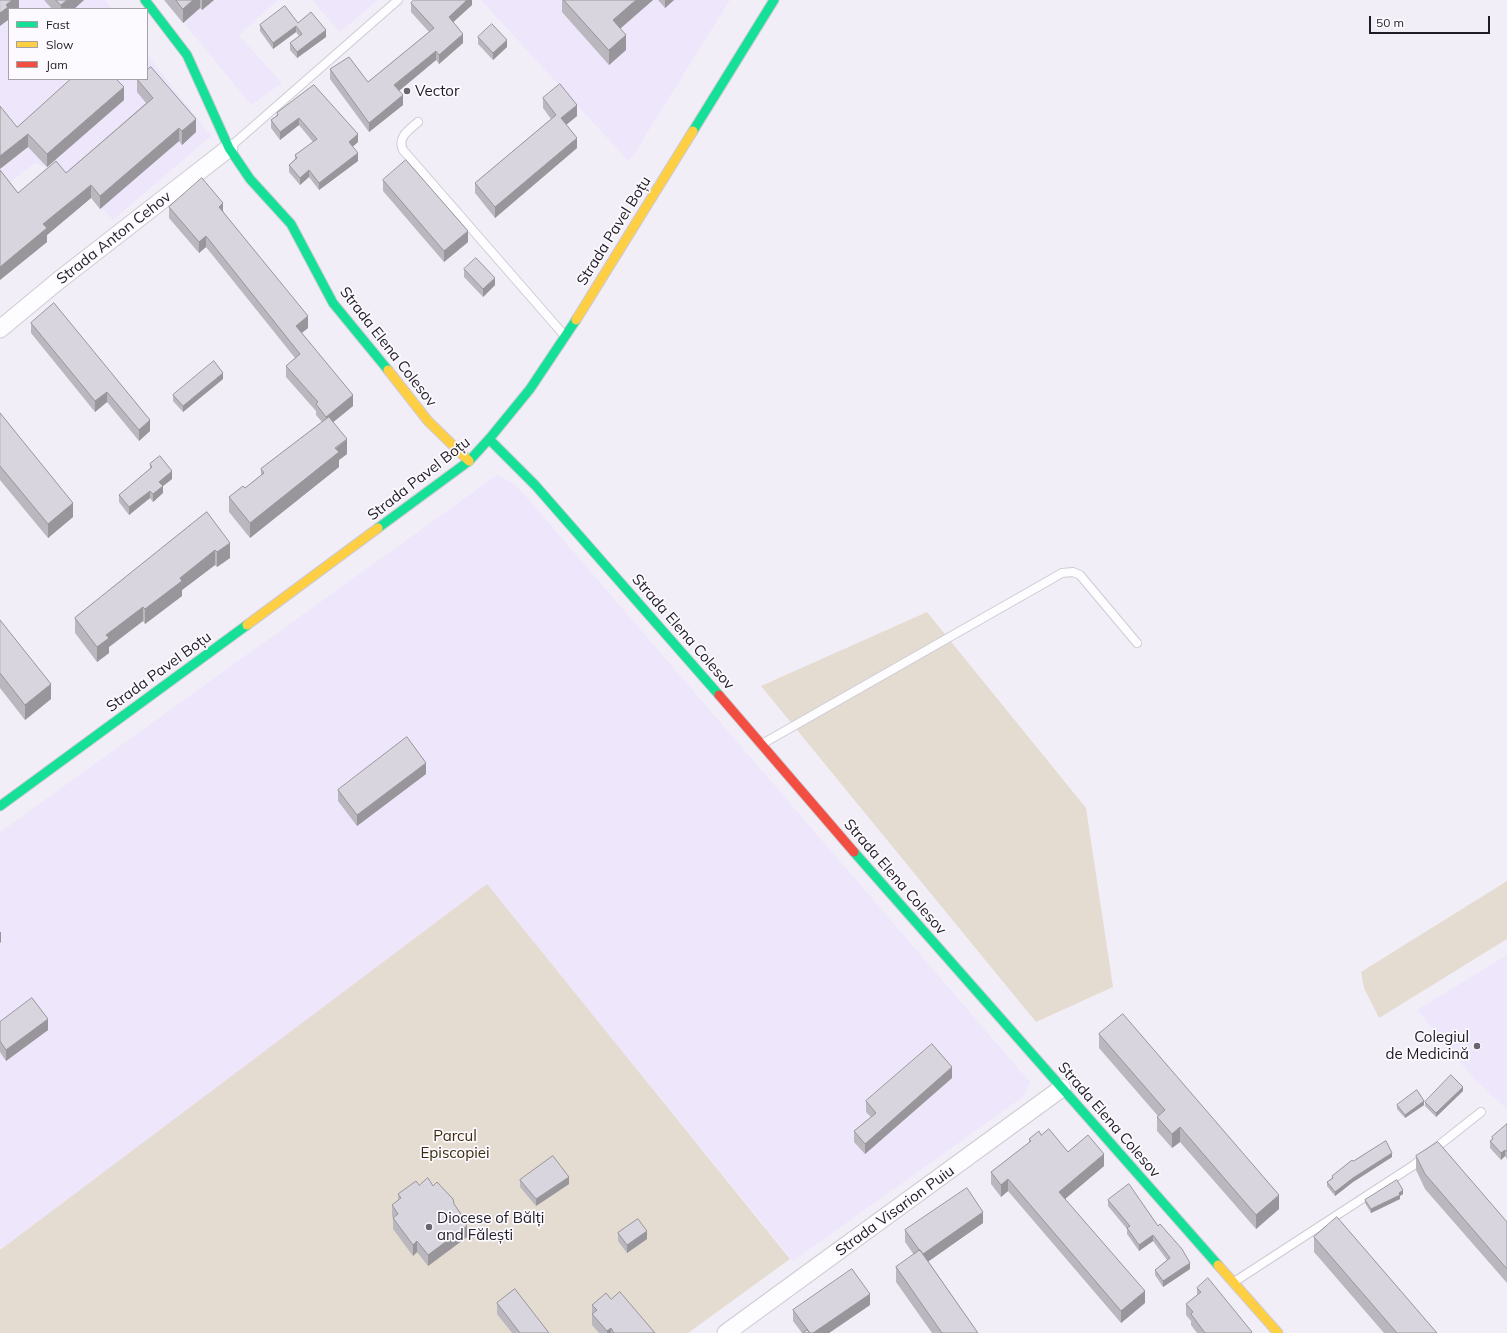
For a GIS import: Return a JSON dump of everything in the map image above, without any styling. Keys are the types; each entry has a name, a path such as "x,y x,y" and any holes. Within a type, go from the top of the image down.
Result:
{"street":[{"name":"Strada Elena Colesov","path":"145,0 186,55 229,148 250,179 291,224 333,303 363,337 428,421 469,461"},
{"name":"Strada Pavel Boțu","path":"2,801 469,461 490,440 564,336 774,0"},
{"name":"Strada Anton Cehov","path":"0,329 58,280 229,148"},
{"name":"Strada Elena Colesov","path":"490,440 534,485 762,744 910,917 1278,1333"},
{"name":"Strada Visarion Puiu","path":"726,1333 1062,1088"}],"lane":[{"path":"229,148 398,0"},
{"path":"418,122 402,136 401,145 403,150 564,336"},
{"path":"762,744 1062,573 1073,572 1080,575 1137,643"},
{"path":"1233,1282 1414,1165 1481,1112"}],"shaded area":[{"path":"0,0 105,0 111,8 8,8 8,80 148,80 148,55 211,136 113,220 75,179 35,163 0,190"},
{"path":"165,0 278,0 239,35 282,83 251,105"},
{"path":"312,0 378,0 340,32"},
{"path":"481,0 730,0 629,162"},
{"path":"497,475 517,486 1030,1082 1023,1097 793,1261 487,885 0,1250 0,832"},
{"name":"Colegiul de Medicină","path":"1507,955 1507,1109 1476,1081 1417,1010"}],"green space":[{"path":"927,612 1086,808 1113,987 1036,1022 761,686"},
{"path":"1507,881 1507,939 1379,1018 1364,988 1361,972"},
{"name":"Parcul Episcopiei","path":"487,884 790,1259 688,1333 0,1333 0,1250"}],"building":[{"path":"0,0 12,0 6,5 8,7 0,13"},
{"path":"56,0 67,0 61,5"},
{"path":"176,0 193,0 183,9"},
{"path":"414,0 467,0 449,17 463,34 439,55 436,51 394,85 403,95 369,123 330,69 349,57 368,82 434,28 411,3"},
{"path":"564,0 636,0 613,20 626,35 609,50"},
{"path":"285,6 298,23 311,12 326,30 297,52 290,43 302,34 296,26 273,43 260,25"},
{"path":"492,24 507,40 493,53 478,37"},
{"path":"151,67 196,119 182,131 179,128 100,196 91,185 43,224 47,228 0,267 0,170 18,193 56,161 66,173 153,98 138,80 148,80 148,69"},
{"path":"70,80 117,80 124,87 47,154 28,134 0,156 0,106 17,127"},
{"path":"560,84 577,105 561,118 577,138 495,207 475,183 556,115 543,98"},
{"path":"314,85 358,134 349,142 358,153 319,183 309,170 300,178 289,165 297,158 295,155 317,139 299,118 280,132 271,120 278,115 277,113"},
{"path":"406,160 468,231 444,251 383,180"},
{"path":"202,178 223,203 219,207 308,316 296,326 353,395 326,417 316,404 318,402 286,366 300,354 206,236 199,242 169,207"},
{"path":"476,258 495,278 483,289 464,269"},
{"path":"54,303 150,420 139,430 107,392 95,401 31,323"},
{"path":"214,361 223,373 183,406 173,395"},
{"path":"0,413 73,503 48,524 0,466"},
{"path":"329,417 347,439 335,448 339,452 250,523 229,497 243,486 245,488 264,473 261,469"},
{"path":"160,456 172,471 159,482 163,486 153,494 150,491 129,507 119,495 152,467 150,464"},
{"path":"207,512 230,543 217,552 215,550 180,578 182,581 145,609 143,607 106,635 109,638 97,647 75,618"},
{"path":"0,620 51,684 25,705 0,673"},
{"path":"407,737 426,763 357,815 338,790"},
{"path":"32,998 48,1019 6,1050 0,1041 0,1022"},
{"path":"1123,1014 1279,1195 1256,1215 1180,1127 1172,1134 1157,1117 1165,1110 1099,1034"},
{"path":"932,1044 952,1067 865,1144 854,1131 876,1113 866,1101"},
{"path":"1451,1075 1463,1087 1436,1113 1425,1102"},
{"path":"1417,1090 1424,1101 1405,1115 1397,1105"},
{"path":"1507,1124 1507,1152 1505,1150 1501,1153 1490,1141 1493,1139 1492,1137"},
{"path":"1049,1129 1068,1152 1088,1135 1104,1154 1059,1192 1145,1291 1121,1311 1008,1179 1001,1185 991,1172 1031,1141 1029,1139 1039,1131 1041,1135"},
{"path":"1386,1141 1392,1153 1353,1178 1335,1192 1327,1182 1333,1178 1332,1176 1352,1160 1353,1161"},
{"path":"1438,1142 1507,1222 1507,1269 1425,1174 1416,1156"},
{"path":"553,1156 569,1177 536,1199 520,1180"},
{"name":"Diocese of Bălți and Fălești","path":"428,1178 433,1186 437,1182 453,1199 454,1204 465,1220 463,1221 467,1226 428,1255 417,1241 413,1245 393,1218 398,1214 392,1205 401,1198 398,1194 416,1181 419,1185"},
{"path":"1397,1180 1403,1190 1399,1193 1400,1195 1371,1209 1365,1200"},
{"path":"1129,1184 1158,1226 1160,1224 1182,1249 1190,1263 1163,1281 1155,1270 1170,1258 1153,1235 1139,1245 1127,1228 1130,1226 1108,1200"},
{"path":"967,1188 983,1212 923,1254 905,1230"},
{"path":"1337,1217 1437,1333 1397,1333 1314,1237"},
{"path":"638,1219 647,1231 627,1245 618,1233"},
{"path":"920,1250 978,1333 942,1333 896,1267"},
{"path":"852,1269 870,1294 813,1333 810,1333 793,1310"},
{"path":"1208,1278 1252,1332 1205,1333 1191,1314 1193,1312 1186,1304 1201,1292 1197,1288"},
{"path":"515,1289 549,1333 520,1333 497,1303"},
{"path":"620,1292 655,1333 614,1333 611,1328 607,1331 592,1314 597,1310 592,1305 606,1293 611,1299"},
{"path":"807,1330 810,1333 803,1333"}],"traffic: fast":[{"path":"145,0 187,55 229,148 250,179 291,224 333,303 388,370"},
{"path":"693,131 774,0"},
{"path":"378,528 469,461 530,389 576,320"},
{"path":"490,440 535,485 719,695"},
{"path":"0,806 247,625"},
{"path":"854,852 1218,1265"}],"traffic: slow":[{"path":"576,320 693,131"},
{"path":"388,370 428,421 469,461"},
{"path":"247,625 378,528"},
{"path":"1218,1265 1278,1333"}],"traffic: jam":[{"path":"719,695 854,852"}],"place":[{"name":"Vector","path":"407,91"},
{"name":"Colegiul de Medicină","path":"1477,1046"},
{"name":"Diocese of Bălți and Fălești","path":"429,1227"}]}
